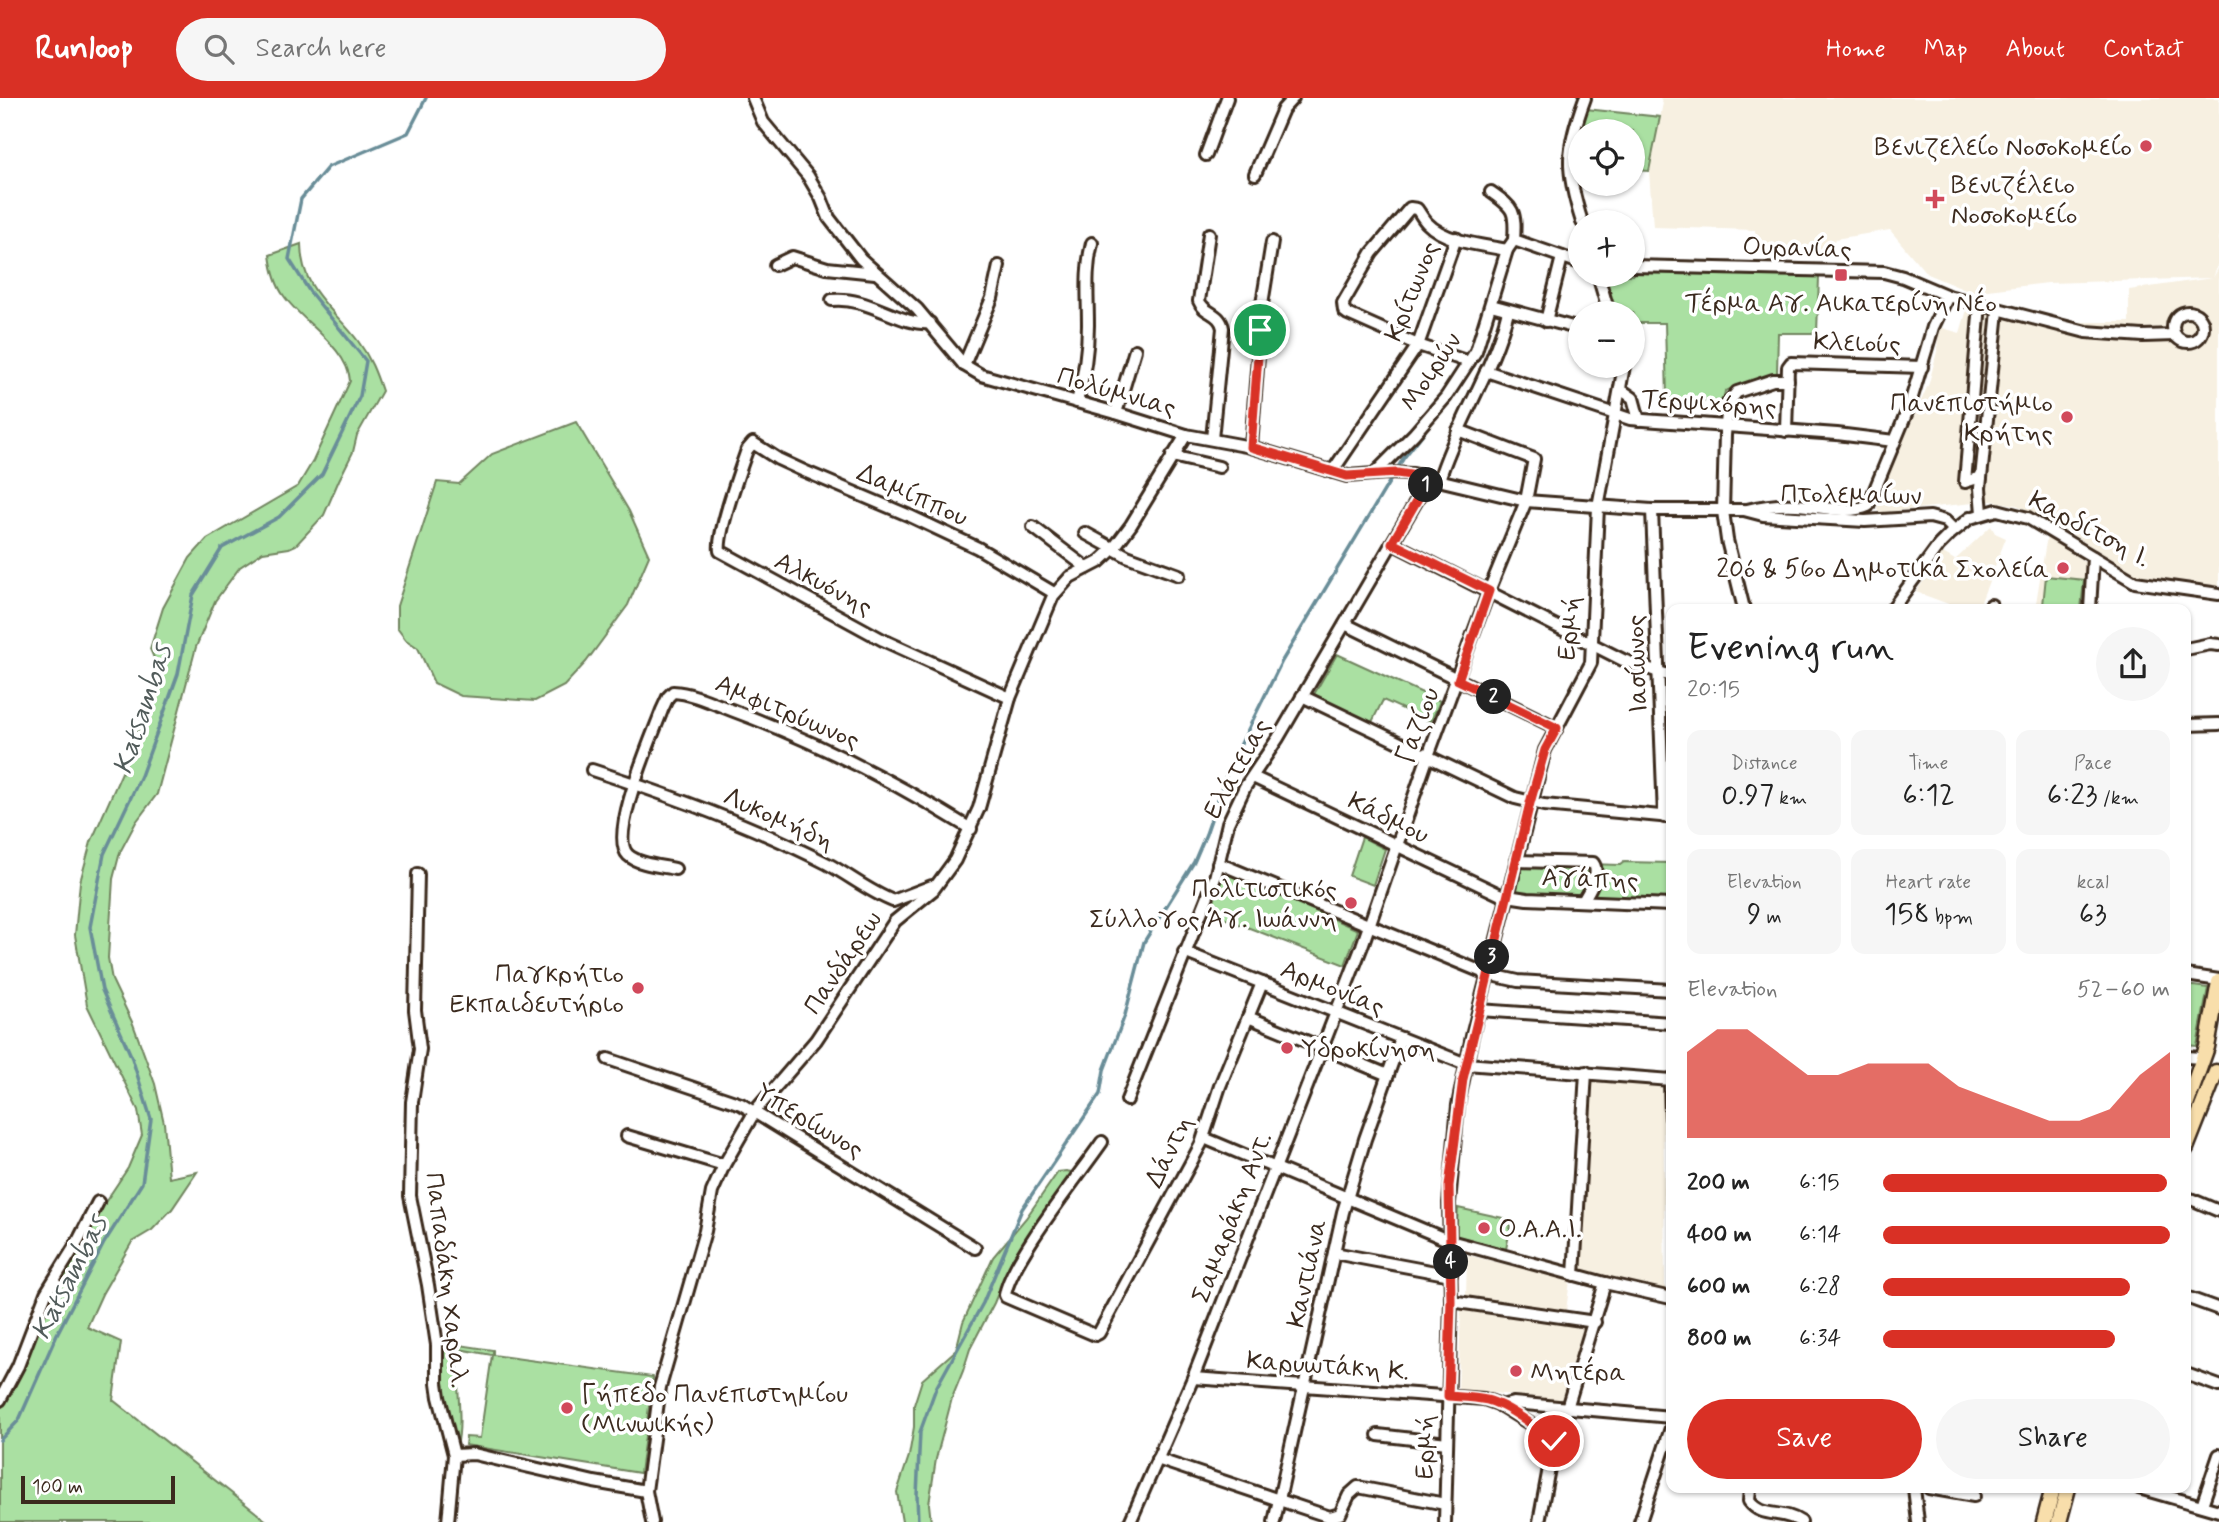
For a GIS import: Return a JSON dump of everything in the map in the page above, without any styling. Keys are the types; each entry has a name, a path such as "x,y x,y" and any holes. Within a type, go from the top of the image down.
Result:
{"main road":[{"path":"2191,1136 2218,1072 2208,1071 2207,1056 2219,981"},
{"path":"2191,1094 2207,1056"},
{"path":"2044,1522 2052,1493"},
{"path":"2059,1522 2066,1493"}],"street":[{"name":"Πολύμνιας","path":"753,98 770,132 815,187 829,218 861,259 930,323 964,365 981,375 1186,435 1251,447 1351,476 1397,473 1435,479 1526,501 1598,507"},
{"path":"1206,155 1227,98"},
{"path":"1255,174 1283,109 1293,98"},
{"path":"1579,210 1569,155 1572,135 1585,98"},
{"path":"1491,191 1514,212 1514,240 1568,259"},
{"path":"1456,238 1430,225 1417,209 1410,208 1372,253 1343,303 1344,311 1348,314 1418,345 1469,362"},
{"path":"1209,234 1199,302 1203,309 1219,318 1223,328 1212,439"},
{"name":"Κρίτωνος","path":"1332,471 1418,345 1456,238 1507,250"},
{"name":"Μοιρών","path":"1374,474 1446,397 1476,351 1507,250 1514,240"},
{"path":"1251,447 1262,304 1272,242"},
{"path":"1077,402 1086,369 1087,265 1092,243"},
{"path":"775,265 792,257 827,268 875,273"},
{"path":"1546,321 1562,257"},
{"path":"964,365 992,298 999,266"},
{"name":"Ουρανίας","path":"1645,267 1884,272 1903,276 1951,297"},
{"path":"1951,297 2086,332 2175,335 2185,342 2195,340 2202,332 2203,322 2192,312 2182,312 2173,323 2175,335"},
{"name":"Πτολεμαίων","path":"1598,507 1723,511 1794,505 1863,508 1872,501 1922,367 1933,327 1951,297"},
{"path":"832,300 857,301 918,322 930,323"},
{"path":"1980,304 1965,482 1981,477"},
{"path":"1491,305 1568,326"},
{"name":"Ελάτειας","path":"1127,1100 1209,894 1231,816 1392,543 1435,479 1486,371 1508,311"},
{"path":"1896,604 1939,545 1954,530 1982,513 1981,477 1998,311"},
{"path":"1116,413 1135,350"},
{"name":"Κλειούς","path":"1788,380 1788,366 1791,363 1922,367"},
{"name":"Τερψιχόρης","path":"1486,371 1615,416 1725,428 1894,441"},
{"name":"Ερμή","path":"1444,1522 1451,1301 1448,1222 1450,1173 1466,1064 1545,750 1586,676 1592,658 1598,507 1622,378"},
{"path":"1743,604 1727,540 1723,511 1728,403 1735,393 1773,380 1788,380 1786,431"},
{"path":"1620,389 1633,398 1639,420"},
{"name":"Γαζίου","path":"1367,926 1489,591 1526,501 1534,460 1458,430"},
{"name":"Πανδάρεω","path":"652,1522 646,1491 657,1399 705,1231 712,1192 724,1165 755,1111 816,1040 895,921 940,882 960,853 984,794 1010,698 1054,593 1070,577 1099,562 1113,549 1131,525 1186,435"},
{"name":"Δαμίππου","path":"750,444 753,443 804,471 978,548 1054,593"},
{"name":"Αλκυόνης","path":"750,444 723,529 720,551 883,640 1010,698"},
{"path":"1172,456 1219,467"},
{"path":"1863,508 1865,521"},
{"name":"Ιασίωνος","path":"1652,510 1659,673 1666,725"},
{"name":"Πτολεμαίων","path":"1744,510 1763,515 1865,521 1936,517 1954,530"},
{"name":"Καρδίτση Ι.","path":"1982,513 1997,510 2021,515 2140,583 2219,594"},
{"path":"1033,527 1087,568"},
{"path":"1085,533 1113,549 1179,575"},
{"path":"1392,543 1623,660 1666,675"},
{"path":"2090,604 2093,556"},
{"path":"1345,624 1557,728"},
{"path":"2191,648 2210,643 2219,645"},
{"name":"Αμφιτρύωνος","path":"636,784 668,697 676,692 749,716 845,757 971,829"},
{"path":"1302,696 1502,793 1530,803 1666,817"},
{"path":"2191,725 2219,724"},
{"name":"Λυκομήδη","path":"592,770 686,802 779,841 893,901 940,882"},
{"name":"Κάδμου","path":"1253,777 1476,884 1507,896"},
{"path":"636,784 624,821 623,842 626,852 638,861 675,869"},
{"path":"1516,861 1588,862 1595,866 1596,874 1583,901"},
{"path":"1218,863 1488,974 1518,981 1666,990"},
{"name":"Παπαδάκη Χαραλ.","path":"418,874 415,1010 419,1049 412,1102 410,1196 437,1345 439,1397 454,1455 447,1522"},
{"name":"Αγάπης","path":"1507,896 1666,905"},
{"name":"Σαμαράκη Αντ.","path":"1130,1522 1193,1378 1367,926"},
{"name":"Αρμονίας","path":"1184,952 1466,1064 1666,1079"},
{"path":"2191,976 2219,981"},
{"name":"Δάντη","path":"1102,1142 1030,1246 1010,1279 1006,1295 1019,1304 1095,1335 1204,1138 1220,1086 1262,983"},
{"path":"1479,1010 1666,1023"},
{"path":"1248,1017 1388,1075"},
{"name":"Καντιάνα","path":"1274,1522 1347,1199 1401,1038"},
{"name":"Υπερίωνος","path":"608,1059 729,1098 755,1111 975,1248"},
{"path":"1574,1275 1586,1072"},
{"path":"626,1136 724,1165"},
{"path":"1204,1138 1450,1241 1666,1297"},
{"path":"2191,1199 2219,1211"},
{"path":"0,1400 18,1366 46,1293 98,1202"},
{"path":"1334,1253 1451,1275"},
{"path":"1539,1522 1552,1452 1551,1444 1567,1409 1605,1283"},
{"path":"2191,1299 2219,1309"},
{"path":"1451,1301 1595,1322"},
{"path":"2191,1376 2219,1386"},
{"name":"Καρυωτάκη Κ.","path":"1193,1378 1484,1399 1501,1406 1539,1430 1551,1444"},
{"name":"Καρυωτάκη Κ.","path":"1501,1406 1513,1403 1666,1418"},
{"path":"1378,1435 1447,1443"},
{"path":"1640,1522 1666,1443"},
{"path":"454,1455 474,1454 594,1482 646,1491"},
{"path":"2202,1506 2219,1456"},
{"path":"1157,1458 1279,1501 1334,1517 1340,1514 1352,1491 1360,1487 1445,1504"},
{"path":"1658,1466 1666,1467"},
{"path":"1750,1493 1749,1501 1756,1509 1791,1515 1801,1522"},
{"path":"1915,1493 1918,1522"},
{"path":"1956,1493 1973,1496"},
{"path":"2156,1493 2219,1511"}],"shaded area":[{"path":"1660,98 2219,98 2219,261 2213,278 2219,267 2219,588 2137,575 2044,517 2016,505 1993,501 1895,511 1883,516 1877,509 1879,494 1929,383 1937,352 1939,327 1960,333 1968,306 2066,322 2129,322 2129,290 2212,278 2048,283 1970,292 1927,274 1890,230 1835,239 1830,249 1755,247 1755,230 1653,227 1649,171 1663,103"},
{"path":"1991,526 1995,533 2006,538 1980,604 1948,604 1916,592 1943,553 1955,560"},
{"name":"20ό & 56ο Δημοτικά Σχολεία","path":"2047,536 2086,563 2084,604 2036,604"},
{"path":"1592,1080 1663,1087 1665,1291 1580,1269"},
{"path":"1467,1255 1570,1280 1566,1311 1466,1298"},
{"name":"Μητέρα","path":"1461,1309 1587,1329 1564,1401 1458,1389"}],"green space":[{"path":"1586,109 1660,117 1649,171 1645,171 1645,119 1584,119"},
{"path":"301,244 302,260 312,286 362,347 382,391 357,435 353,452 324,515 296,545 263,552 240,567 215,601 196,647 157,794 136,822 120,852 113,879 108,958 112,980 133,1024 155,1084 164,1123 169,1178 197,1172 172,1209 152,1230 132,1242 102,1294 87,1327 121,1342 113,1400 268,1522 0,1522 0,1408 28,1354 50,1299 100,1210 128,1168 142,1135 138,1110 87,1005 75,935 80,882 91,842 131,752 151,691 157,665 150,649 163,608 190,558 207,539 298,486 313,461 350,381 347,369 333,346 292,306 276,282 270,255"},
{"path":"1645,272 1819,277 1817,333 1778,333 1777,373 1725,391 1723,402 1667,398 1665,323 1645,323 1645,301 1612,301 1608,287 1645,287"},
{"path":"576,422 629,511 649,556 628,605 586,662 564,686 535,701 461,696 434,683 418,648 406,640 397,628 397,606 437,482 459,484 492,454"},
{"path":"2046,576 2084,580 2082,604 2043,604"},
{"path":"1337,654 1440,701 1431,722 1383,700 1371,724 1313,696"},
{"path":"1362,837 1385,849 1373,885 1349,876"},
{"path":"1524,862 1620,865 1624,862 1666,863 1666,900 1516,894"},
{"path":"1226,871 1358,930 1345,965 1208,912 1220,876"},
{"path":"2191,986 2208,988 2197,1046 2191,1045"},
{"path":"1058,1172 1077,1173 1013,1257 994,1303 970,1349 952,1398 936,1459 929,1504 931,1522 902,1522 897,1492 909,1456 914,1427 914,1405 922,1380 956,1350 963,1322 993,1257 1026,1218"},
{"name":"Ο.Α.Α.Ι.","path":"1458,1208 1512,1220 1506,1249 1456,1236"},
{"name":"Γήπεδο Πανεπιστημίου (Μινωικής)","path":"440,1342 493,1350 493,1355 653,1377 640,1473 465,1445 466,1437 480,1438 492,1355 459,1349 460,1423 457,1446 440,1382"}],"waterway":[{"name":"Katsambas","path":"0,1440 19,1420 57,1334 104,1243 142,1183 151,1119 132,1058 102,990 90,927 104,854 141,776 178,674 193,595 222,548 279,517 322,474 360,396 366,361 310,292 289,259 301,199 328,167 408,133 426,98"},
{"path":"918,1522 920,1432 936,1388 983,1303 1022,1209 1100,1094 1104,1070 1125,1015 1144,942 1194,862 1228,770 1282,661 1403,459 1425,431"}],"place":[{"name":"Βενιζελείο Νοσοκομείο","path":"2146,146"},
{"name":"Βενιζέλειο Νοσοκομείο","path":"1935,199"},
{"name":"Τέρμα Αγ. Αικατερίνη Νέο","path":"1841,275"},
{"name":"Πανεπιστήμιο Κρήτης","path":"2067,417"},
{"name":"20ό & 56ο Δημοτικά Σχολεία","path":"2063,568"},
{"name":"Πολιτιστικός Σύλλογος Άγ. Ιωάννη","path":"1351,903"},
{"name":"Παγκρήτιο Εκπαιδευτήριο","path":"638,988"},
{"name":"Υδροκίνηση","path":"1287,1048"},
{"name":"Ο.Α.Α.Ι.","path":"1484,1228"},
{"name":"Μητέρα","path":"1516,1371"},
{"name":"Γήπεδο Πανεπιστημίου (Μινωικής)","path":"567,1408"}],"route":[{"path":"1260,330 1251,447 1347,476 1397,473 1430,478 1392,543 1489,591 1458,680 1557,728 1545,750 1530,803 1466,1064 1453,1146 1448,1222 1451,1301 1448,1396 1493,1402 1534,1427 1545,1435 1551,1444 1554,1441"}]}
